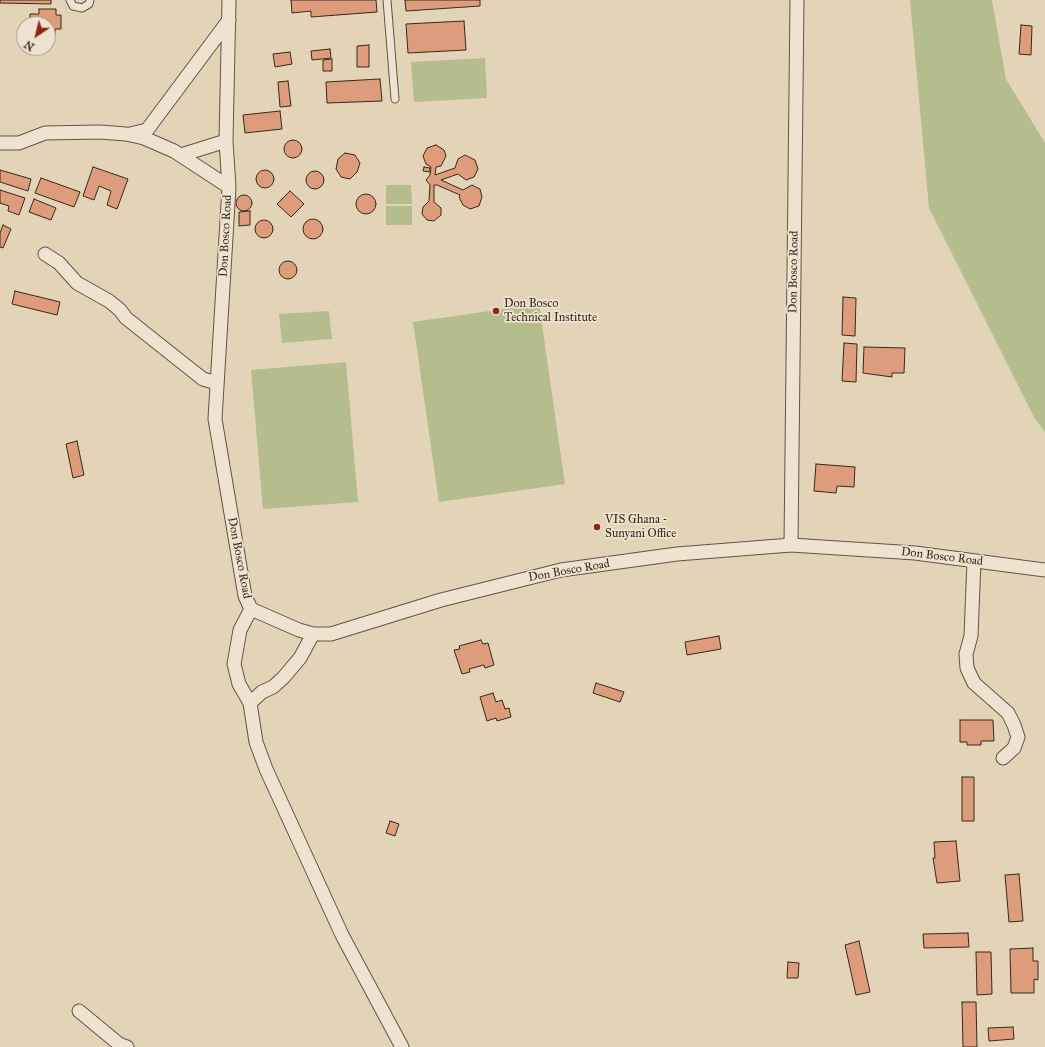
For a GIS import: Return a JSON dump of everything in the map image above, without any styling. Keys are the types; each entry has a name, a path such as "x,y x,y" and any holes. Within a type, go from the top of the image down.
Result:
{"street":[{"name":"Don Bosco Road","path":"229,0 226,141 229,187 215,419 245,596 251,609 299,630 313,634 331,634 441,600 561,570 677,554 791,545 915,553 1045,570"},
{"name":"Don Bosco Road","path":"791,545 798,0"},
{"path":"126,134 147,130 229,20"},
{"path":"0,143 19,143 45,133 100,132 126,134 144,138 181,155 229,187"},
{"path":"181,155 226,141"},
{"path":"45,254 58,263 77,283 108,301 120,310 126,318 194,372 203,378 217,383"},
{"path":"974,561 971,636 966,654 967,668 974,683 1008,714 1014,725 1018,737 1014,748 1003,758"},
{"path":"251,609 240,630 234,664 239,684 250,703 256,742 266,769 342,935 402,1047"},
{"path":"250,703 262,692 272,687 283,678 300,658 313,634"},
{"path":"79,1011 119,1044 127,1047"}],"lane":[{"path":"70,0 73,6 82,8 89,4 90,0"},
{"path":"387,0 395,99"}],"green space":[{"path":"910,0 992,0 1006,79 1045,143 1045,432 1034,417 929,208"},
{"path":"485,58 487,98 414,102 411,62"},
{"path":"386,185 411,185 412,204 386,204"},
{"path":"386,206 412,206 412,225 386,225"},
{"path":"539,304 565,484 439,502 413,322"},
{"path":"329,311 332,339 282,343 279,314"},
{"path":"346,362 358,502 263,509 251,370"}],"building":[{"path":"0,0 51,0 51,4 0,3"},
{"path":"291,0 376,0 377,12 311,17 311,11 292,13"},
{"path":"405,0 480,0 480,6 406,11"},
{"path":"39,9 56,9 56,15 61,15 61,29 56,29 56,16 30,16 30,14 39,14"},
{"path":"464,21 466,50 408,53 406,24"},
{"path":"1021,25 1032,26 1031,55 1019,54"},
{"path":"369,45 369,67 357,67 357,46"},
{"path":"330,49 331,58 312,60 311,51"},
{"path":"290,52 292,64 275,67 273,54"},
{"path":"332,59 332,71 323,71 323,60"},
{"path":"380,79 382,101 327,103 326,82"},
{"path":"288,81 291,106 280,107 278,82"},
{"path":"280,111 282,129 245,133 243,115"},
{"path":"289,140 297,140 302,145 300,156 297,158 289,158 284,153 284,145"},
{"path":"436,145 444,150 446,156 441,166 436,167 435,175 455,168 458,159 465,155 475,160 478,169 474,177 466,180 458,174 441,180 463,190 472,185 480,189 482,197 479,206 470,209 463,205 459,197 460,195 434,185 434,202 441,208 441,215 434,221 427,220 422,214 423,207 429,201 430,185 426,180 430,175 431,167 426,164 423,156 427,148"},
{"path":"345,153 355,155 360,163 357,172 350,179 341,177 336,169 338,159"},
{"path":"93,167 128,179 117,209 107,205 111,191 99,186 94,200 83,196"},
{"path":"424,167 430,168 430,172 423,171"},
{"path":"0,170 31,179 28,191 0,182"},
{"path":"261,170 269,170 274,175 272,186 269,188 261,188 256,183 256,175"},
{"path":"311,171 319,171 324,176 322,187 319,189 311,189 306,184 306,176"},
{"path":"41,178 80,192 74,207 35,193"},
{"path":"0,190 25,198 19,215 8,211 9,206 0,203"},
{"path":"290,191 304,204 291,217 277,204"},
{"path":"366,194 373,197 376,204 373,211 366,214 359,211 356,204 359,197"},
{"path":"244,195 250,197 252,203 250,209 244,211 238,209 236,203 238,197"},
{"path":"34,199 56,208 51,220 29,212"},
{"path":"250,211 250,225 239,226 239,212"},
{"path":"313,219 320,222 323,229 320,236 313,239 306,236 303,229 306,222"},
{"path":"264,220 270,223 273,229 270,235 264,238 258,235 255,229 258,223"},
{"path":"3,225 11,229 3,248 0,247 0,233"},
{"path":"284,261 292,261 297,266 295,277 292,279 284,279 279,274 279,266"},
{"path":"15,291 60,302 57,315 12,304"},
{"path":"843,297 856,298 855,336 842,335"},
{"path":"844,343 857,344 856,382 842,381"},
{"path":"864,347 905,348 904,373 892,373 892,377 863,373"},
{"path":"77,441 84,475 73,478 66,444"},
{"path":"816,464 855,467 854,487 837,486 836,493 814,491"},
{"path":"719,636 721,649 687,655 685,642"},
{"path":"481,640 483,644 488,643 494,665 485,668 484,665 469,669 470,672 462,674 454,650 460,649 459,646"},
{"path":"596,683 624,692 620,702 593,693"},
{"path":"493,693 496,702 502,700 505,709 509,708 511,717 497,721 496,718 487,721 480,697"},
{"path":"960,720 993,720 994,741 981,741 981,745 967,745 967,742 960,742"},
{"path":"962,777 974,777 974,821 962,821"},
{"path":"390,821 399,824 395,836 386,833"},
{"path":"956,841 960,881 937,883 933,858 935,858 934,842"},
{"path":"1019,874 1023,921 1009,922 1005,875"},
{"path":"968,933 969,947 924,948 923,934"},
{"path":"859,941 870,992 856,995 845,945"},
{"path":"1033,948 1033,961 1038,961 1038,980 1034,979 1034,993 1011,993 1010,949"},
{"path":"976,952 991,952 992,994 977,995"},
{"path":"788,962 799,963 798,978 787,978"},
{"path":"962,1002 976,1002 977,1047 963,1047"},
{"path":"1013,1027 1014,1039 989,1041 988,1028"}],"place":[{"name":"Don Bosco Technical Institute","path":"496,311"},
{"name":"VIS Ghana - Sunyani Office","path":"597,527"}]}
